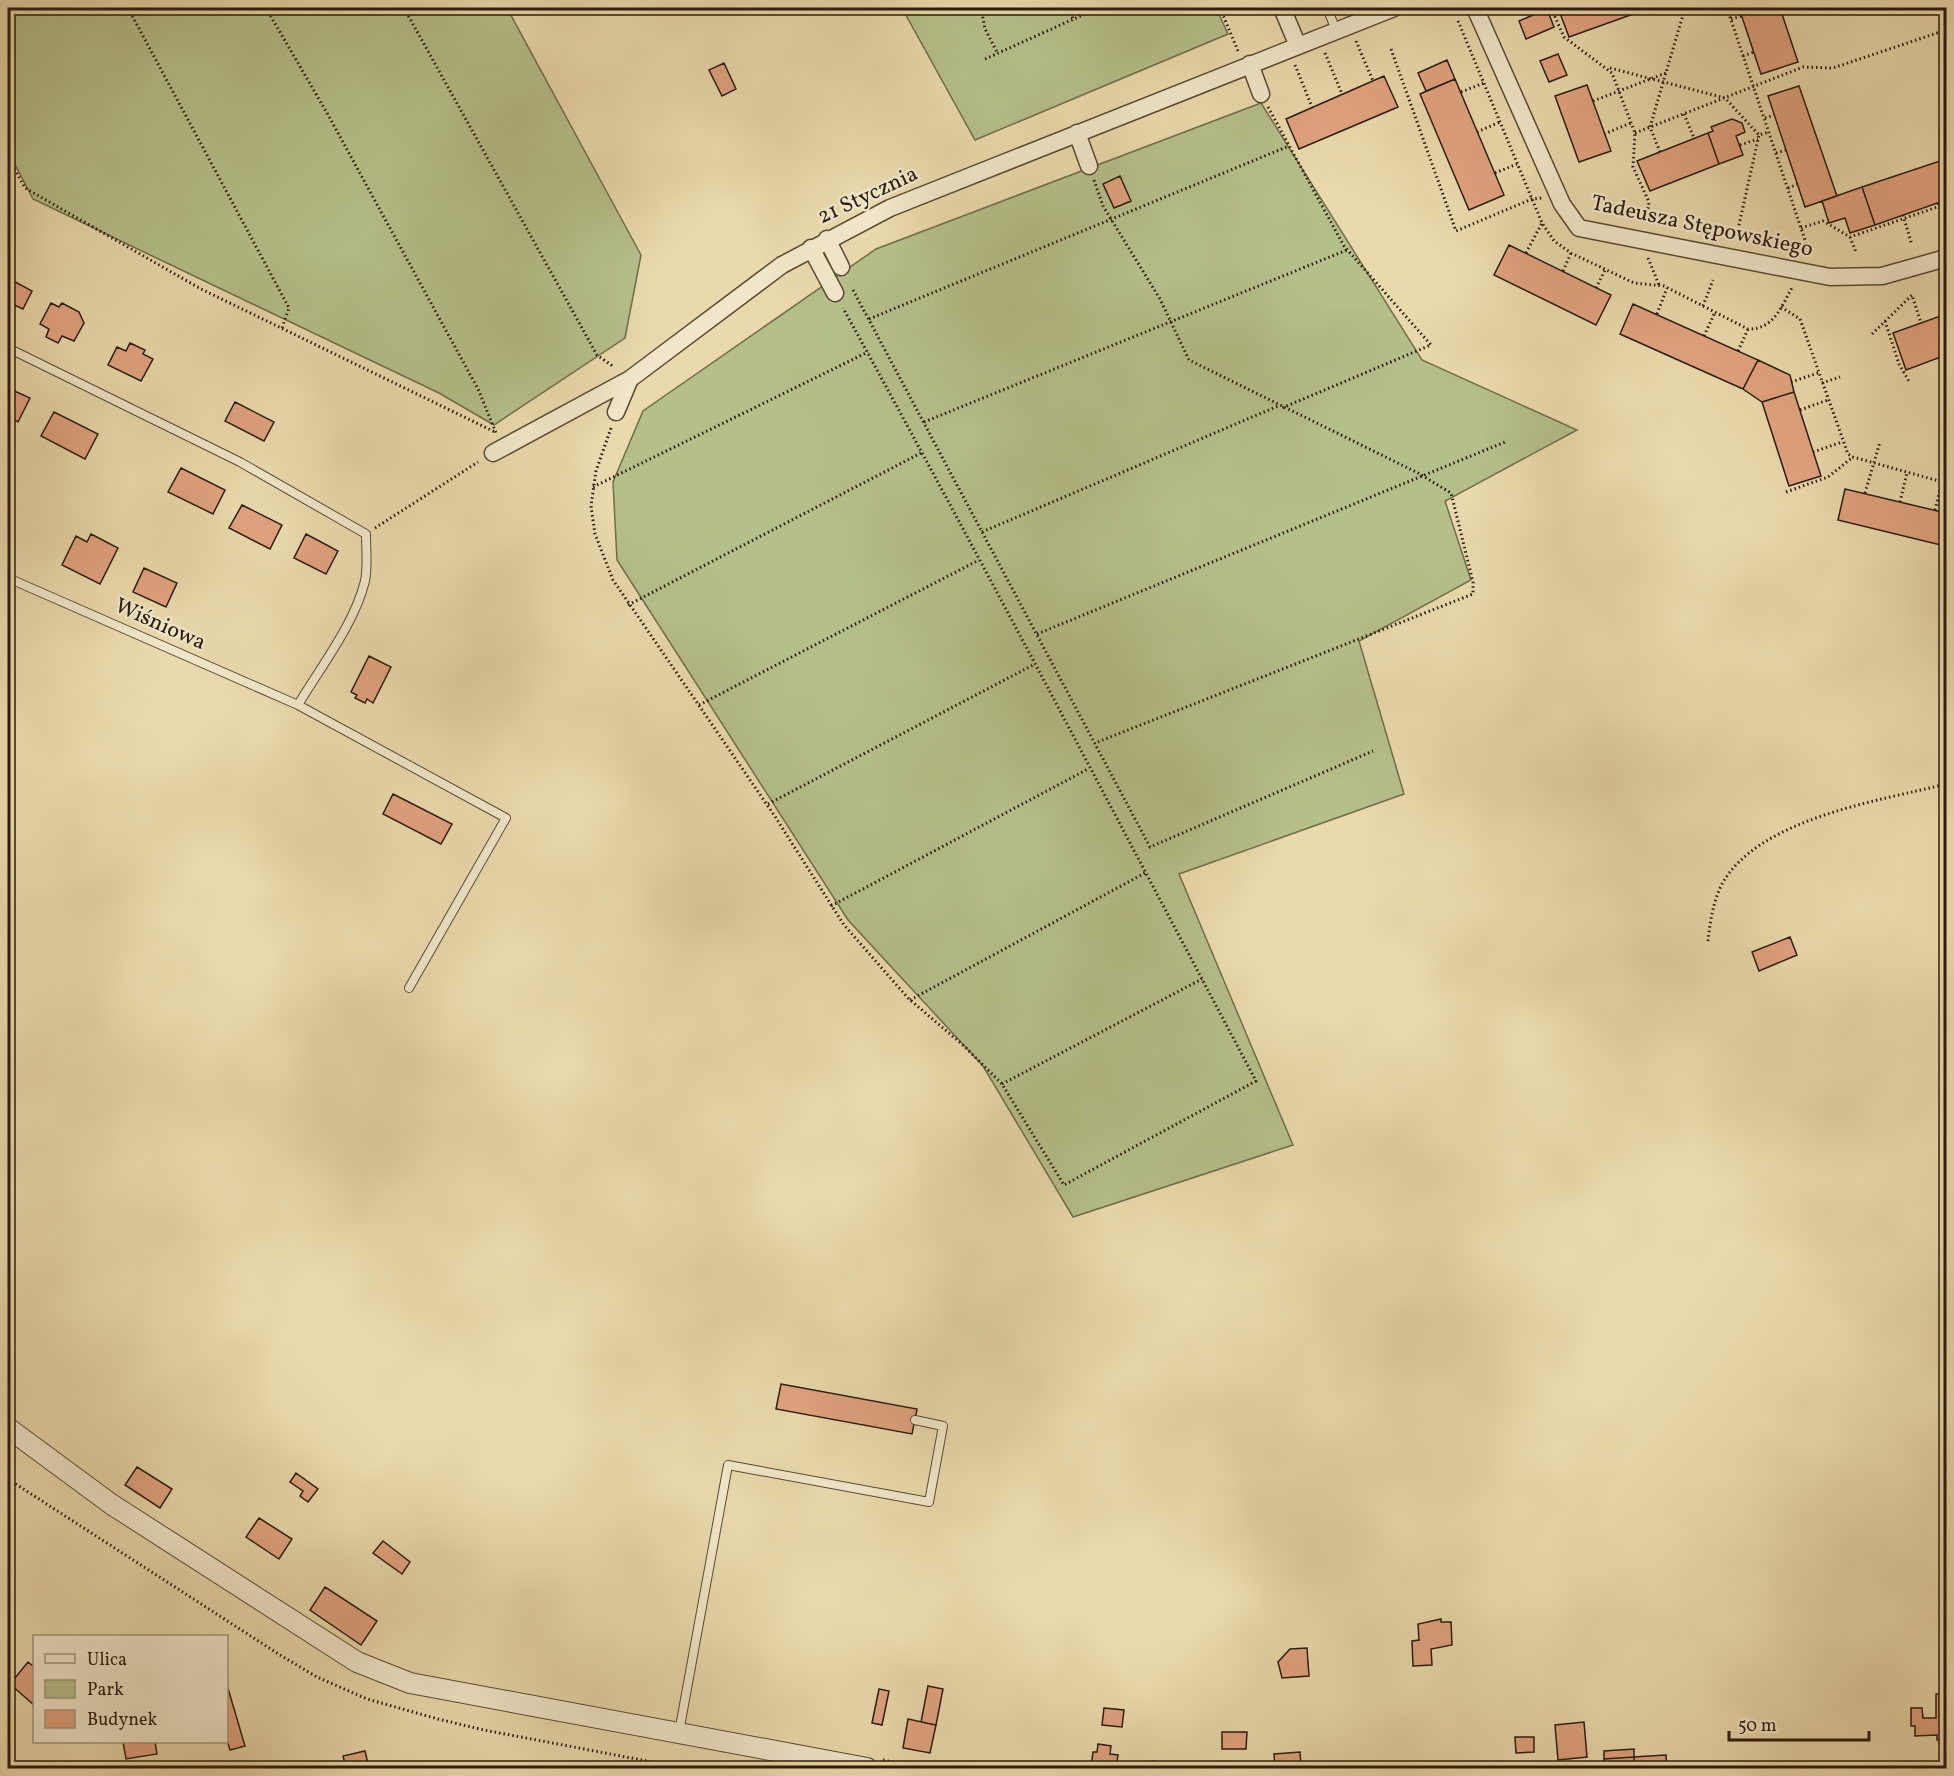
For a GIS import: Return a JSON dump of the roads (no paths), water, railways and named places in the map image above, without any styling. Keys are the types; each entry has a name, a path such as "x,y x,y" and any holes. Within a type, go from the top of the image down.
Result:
{"street":[{"path":"1282,8 1293,48"},
{"name":"21 Stycznia","path":"494,453 630,379 782,265 890,207 1394,8"},
{"name":"Tadeusza Stępowskiego","path":"1475,8 1558,195 1579,228 1830,277 1882,276 1947,258"},
{"path":"1247,66 1261,94"},
{"path":"1077,133 1089,166"},
{"path":"827,239 841,267"},
{"path":"812,248 835,293"},
{"path":"616,412 630,379"},
{"path":"8,1428 111,1504 357,1662 410,1683 678,1732 874,1764"}],"lane":[{"path":"1327,8 1343,28"},
{"path":"8,348 240,462 366,534 365,579 361,594 348,621 298,705"},
{"name":"Wiśniowa","path":"8,578 298,705 507,818 409,987"},
{"path":"678,1732 728,1465 929,1503 943,1426 915,1420"}]}
